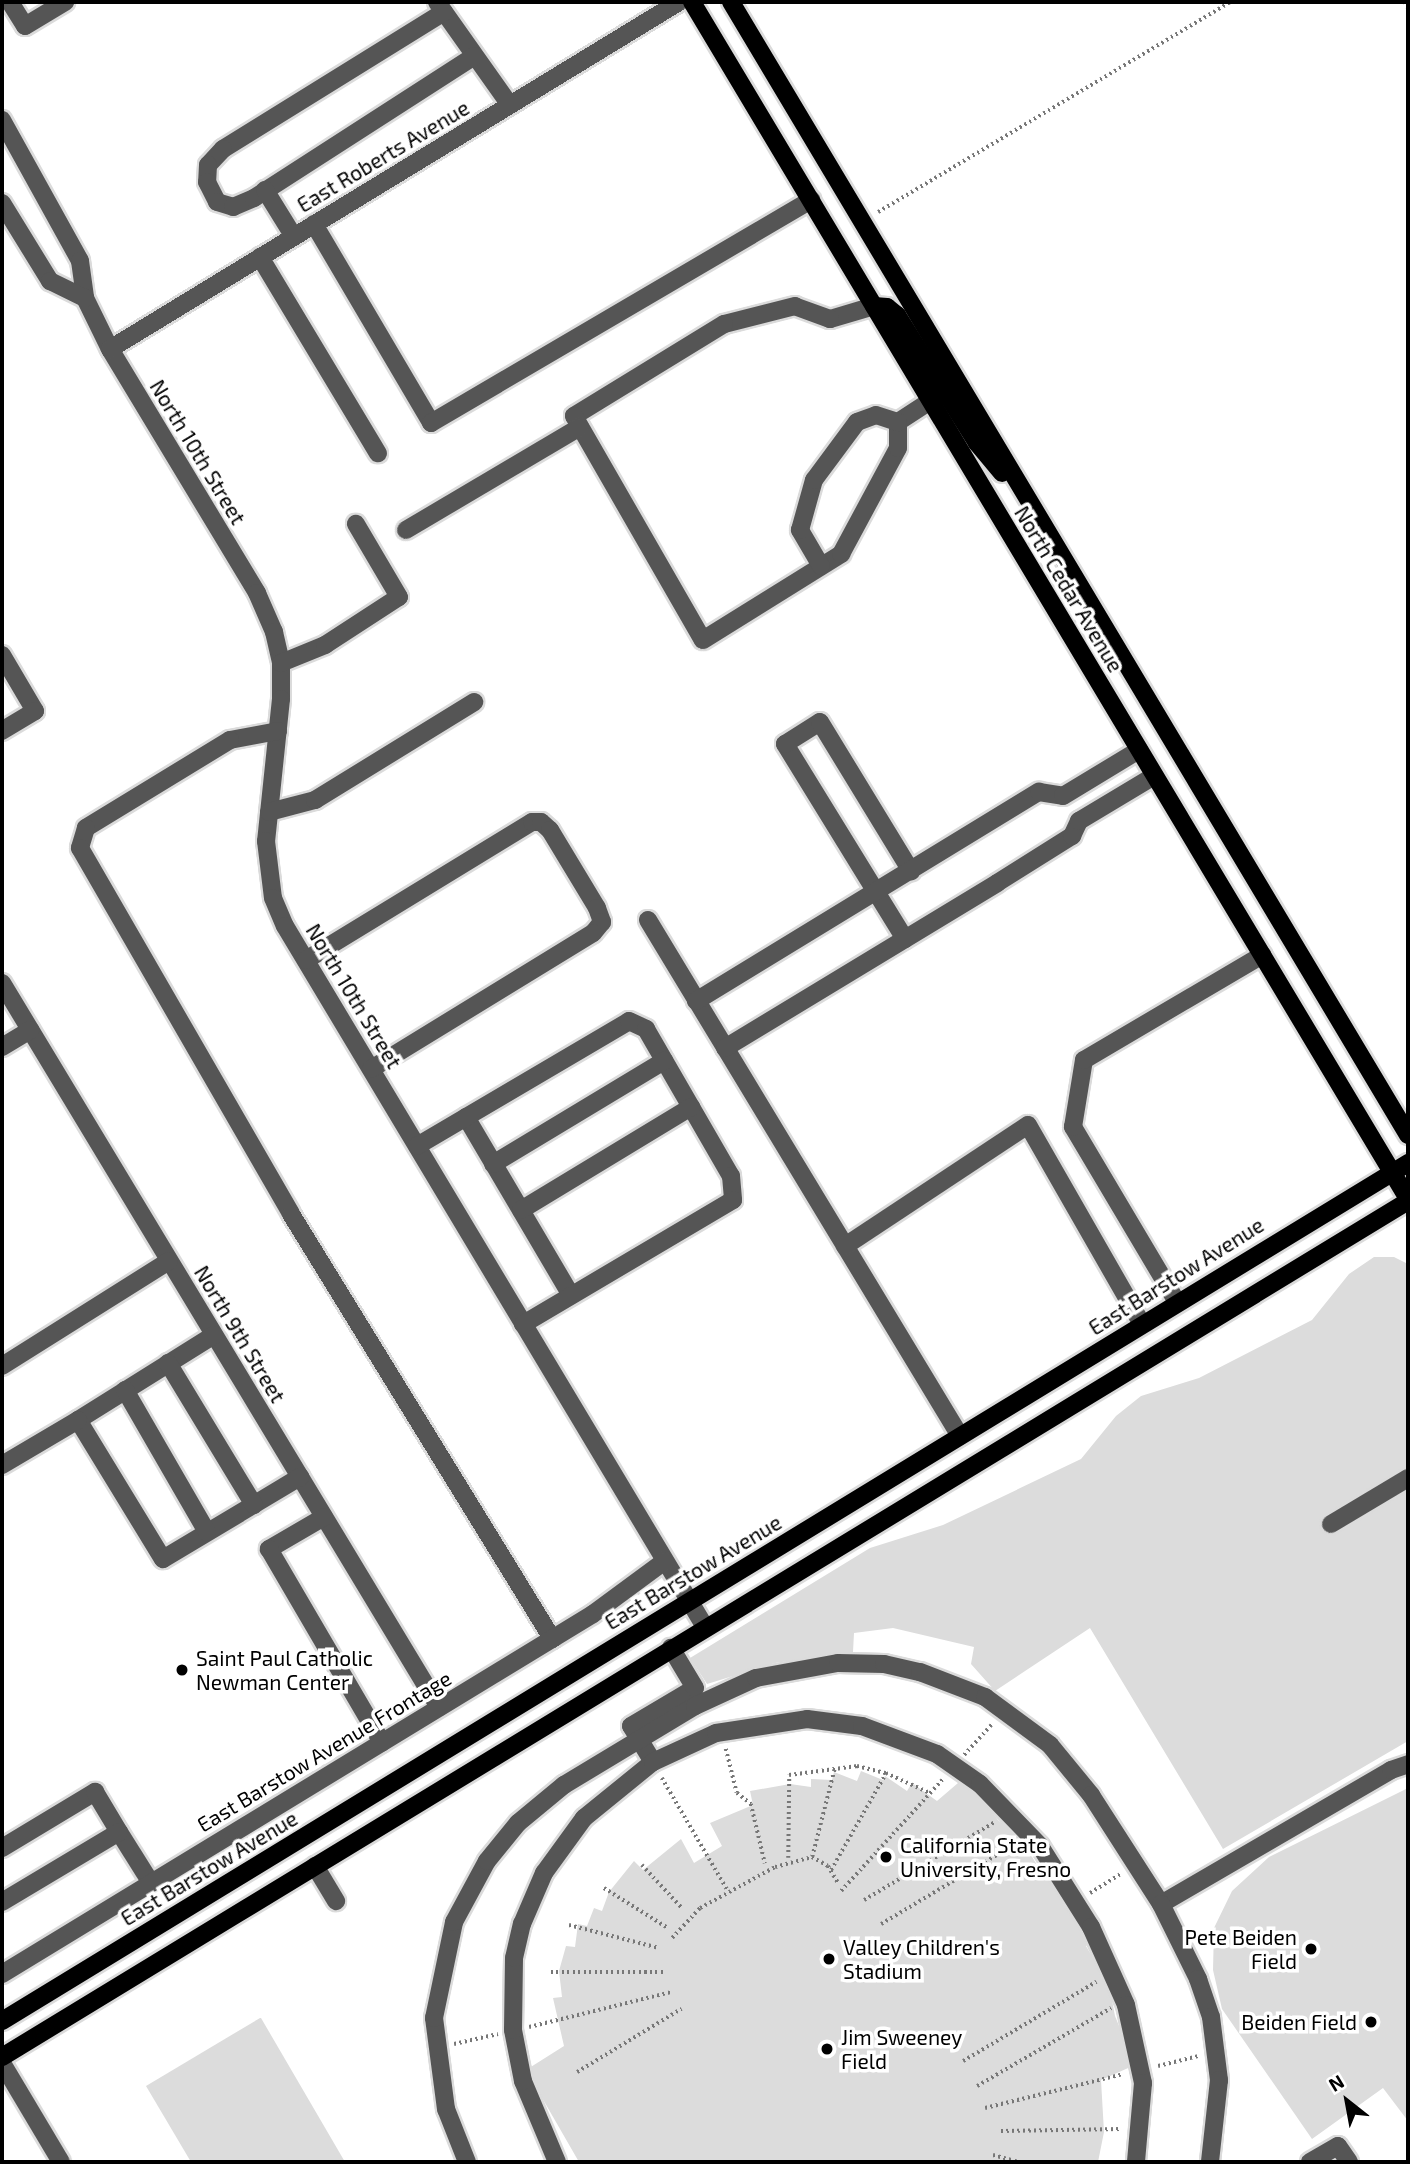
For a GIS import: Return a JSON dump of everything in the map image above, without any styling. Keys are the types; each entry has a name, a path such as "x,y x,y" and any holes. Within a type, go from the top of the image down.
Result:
{"main road":[{"name":"North Cedar Avenue","path":"692,2 1262,955 1400,1167 1408,1200"},
{"name":"North Cedar Avenue","path":"731,2 1408,1135"},
{"path":"874,306 887,307 897,315 976,443 1034,510"},
{"name":"East Barstow Avenue","path":"2,2021 1400,1167"},
{"path":"2,2057 1408,1200"}],"street":[{"path":"10,2 25,26 65,2"},
{"name":"East Roberts Avenue","path":"110,349 679,2"},
{"path":"474,56 265,190 233,207 217,202 208,182 208,165 223,149 440,7 510,105"},
{"name":"North 10th Street","path":"2,120 80,261 85,298 110,349 257,593 274,632 281,663 278,731 266,841 273,898 370,1069 705,1627"},
{"path":"265,190 293,237"},
{"path":"314,224 431,423 811,200"},
{"path":"2,203 50,281 85,298"},
{"path":"260,257 378,453"},
{"path":"874,306 830,319 795,306 724,324 574,416 703,640 841,554 898,448 898,422"},
{"path":"898,422 930,401"},
{"path":"821,566 800,530 814,480 857,422 876,415 898,422"},
{"path":"406,530 580,427"},
{"path":"281,663 325,645 399,597 356,524"},
{"path":"2,655 35,711 2,732"},
{"path":"269,812 315,800 474,702"},
{"path":"905,939 785,744 820,722 911,871"},
{"path":"278,731 230,740 86,828 80,848 291,1214 552,1639"},
{"path":"696,1001 1039,792 1063,796 1139,750"},
{"path":"725,1048 1072,836 1079,821 1154,776"},
{"path":"1063,796 1079,821"},
{"path":"306,960 532,822 541,822 550,830 591,897 602,922 593,933 370,1069"},
{"path":"648,920 960,1436"},
{"path":"1177,1302 1073,1127 1084,1060 1262,955"},
{"name":"North 9th Street","path":"2,984 439,1707"},
{"path":"417,1146 629,1021 646,1029 731,1176 733,1200 523,1324"},
{"path":"2,1047 30,1030"},
{"path":"494,1164 664,1061"},
{"path":"520,1210 691,1107"},
{"path":"466,1117 571,1295"},
{"path":"845,1246 1028,1125 1142,1324"},
{"path":"2,1366 169,1261"},
{"path":"2,1465 214,1335"},
{"path":"168,1363 254,1505"},
{"path":"125,1390 207,1532"},
{"path":"78,1419 163,1559 300,1477"},
{"path":"1331,1524 1408,1478"},
{"path":"324,1517 269,1549 382,1742"},
{"name":"East Barstow Avenue Frontage","path":"2,1974 552,1639 665,1561"},
{"path":"653,1762 631,1726 695,1688 671,1648"},
{"path":"467,2162 446,2109 435,2049 440,1975 467,1891 518,1823 564,1785 638,1739 720,1692 756,1678 838,1662 884,1664 920,1672 961,1686 1005,1709 1069,1766 1161,1904 1198,1979 1219,2051 1219,2111 1210,2162"},
{"path":"557,2162 523,2081 513,2031 514,1958 522,1924 544,1873 584,1818 653,1762 721,1732 776,1720 835,1721 917,1744 955,1765 1010,1812 1031,1835 1076,1902 1113,1972 1124,2000 1142,2070 1141,2128 1136,2162"},
{"path":"1161,1904 1391,1770 1408,1764"},
{"path":"2,1848 94,1792 151,1883"},
{"path":"2,1902 119,1832"},
{"path":"315,1866 336,1901"},
{"path":"2,2063 61,2162"},
{"path":"1310,2162 1338,2146 1349,2162"}],"path":[{"path":"861,222 1230,2"},
{"path":"1405,2 1408,8"},
{"path":"955,1765 1005,1709"},
{"path":"721,1732 737,1793 751,1804 765,1863"},
{"path":"653,1762 729,1891"},
{"path":"812,1857 835,1767"},
{"path":"788,1858 789,1775 835,1767 886,1773 930,1793 841,1891"},
{"path":"831,1870 886,1773"},
{"path":"864,1900 1010,1812"},
{"path":"881,1924 1031,1835"},
{"path":"673,1938 700,1908 758,1874 812,1857"},
{"path":"812,1857 831,1870 839,1884"},
{"path":"642,1865 684,1909"},
{"path":"1076,1902 1136,1865"},
{"path":"604,1888 667,1928"},
{"path":"569,1925 659,1948"},
{"path":"551,1972 663,1972"},
{"path":"963,2062 1113,1972"},
{"path":"435,2049 672,1992"},
{"path":"977,2086 1124,2000"},
{"path":"577,2072 681,2009"},
{"path":"985,2108 1219,2051"},
{"path":"1001,2131 1141,2128"},
{"path":"993,2155 1020,2162"}],"shaded area":[{"path":"1374,1257 1394,1257 1408,1264 1408,1741 1223,1849 1090,1628 995,1691 971,1664 974,1647 893,1628 854,1633 853,1652 775,1663 707,1684 690,1658 870,1548 943,1525 1081,1459 1116,1416 1141,1396 1199,1378 1312,1320 1349,1274"},
{"name":"Valley Children's Stadium","path":"861,1771 883,1780 885,1776 907,1791 912,1783 937,1801 965,1777 998,1820 1021,1838 1044,1877 1055,1873 1095,1940 1086,1946 1109,1985 1115,2016 1135,2065 1101,2080 1104,2132 1098,2162 579,2162 526,2070 564,2046 553,1998 562,1997 559,1971 566,1946 575,1947 578,1924 587,1926 594,1908 602,1911 609,1892 634,1861 643,1870 681,1839 694,1863 722,1846 710,1823 753,1805 750,1791 790,1784 811,1787 811,1779 832,1780 834,1772 857,1781"},
{"name":"Pete Beiden Field","path":"1408,1788 1408,2121 1383,2088 1312,2139 1222,2009 1213,1970 1214,1928 1232,1891 1269,1857"},
{"path":"261,2018 345,2162 191,2162 146,2086"}],"place":[{"name":"Saint Paul Catholic Newman Center","path":"182,1670"},
{"name":"California State University, Fresno","path":"886,1857"},
{"name":"Pete Beiden Field","path":"1311,1949"},
{"name":"Valley Children's Stadium","path":"829,1959"},
{"name":"Beiden Field","path":"1371,2022"},
{"name":"Jim Sweeney Field","path":"827,2049"}]}
